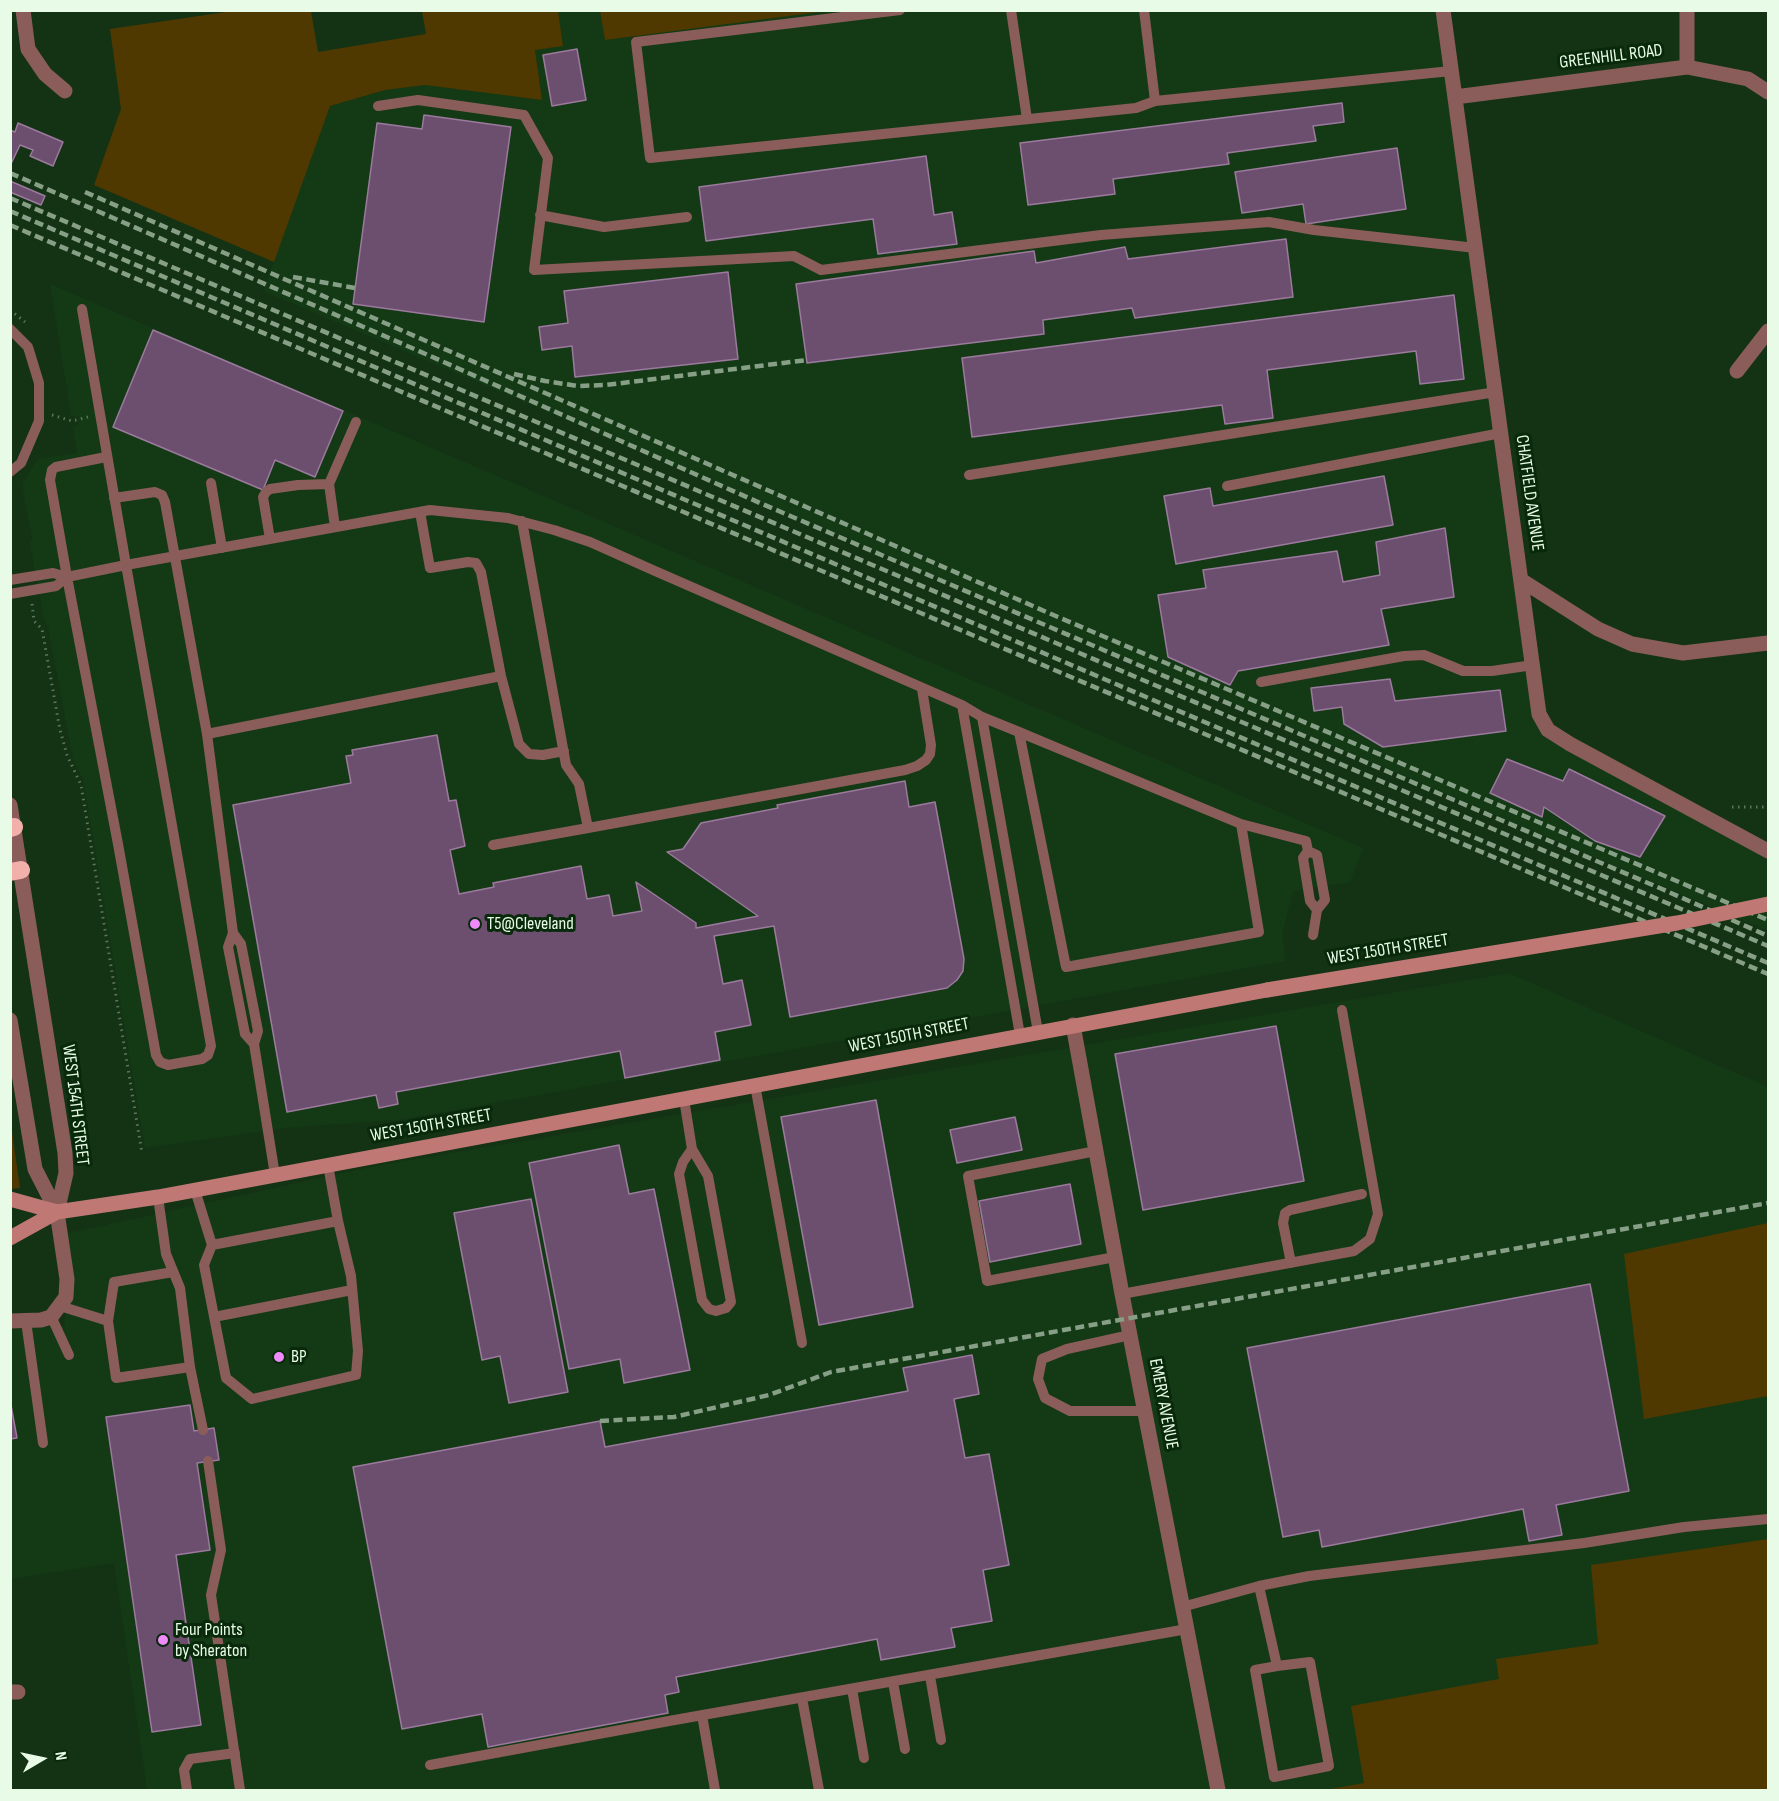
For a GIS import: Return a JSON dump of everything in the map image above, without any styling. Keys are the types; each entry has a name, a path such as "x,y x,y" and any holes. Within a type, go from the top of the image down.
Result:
{"main road":[{"name":"WEST 150TH STREET","path":"10,1238 57,1212 158,1197 1267,990 1677,923 1768,904"},
{"name":"WEST 150TH STREET","path":"10,1199 57,1212"}],"street":[{"path":"23,10 28,49 45,74 65,91"},
{"name":"CHATFIELD AVENUE","path":"1443,10 1539,714 1548,730 1768,851"},
{"path":"1687,10 1687,67"},
{"name":"GREENHILL ROAD","path":"1455,98 1687,67 1748,79 1768,92"},
{"path":"1737,371 1768,331"},
{"path":"1521,580 1598,629 1632,644 1683,653 1768,643"},
{"name":"WEST 154TH STREET","path":"10,805 16,871 65,1153 66,1173 57,1212"},
{"path":"10,1020 35,1169 57,1212 67,1279 66,1297 56,1311 41,1320 18,1321"},
{"name":"EMERY AVENUE","path":"1073,1025 1144,1411 1218,1791"}],"lane":[{"path":"900,10 636,42 650,158 1136,108 1155,101 1451,71"},
{"path":"1011,10 1028,119"},
{"path":"1144,10 1155,101"},
{"path":"378,106 418,100 524,115 548,158 534,270 794,256 821,270 1101,236 1269,222 1314,230 1476,248"},
{"path":"540,215 604,227 687,217"},
{"path":"82,309 106,457 211,1046 208,1055 202,1059 168,1065 160,1062 156,1055 50,475 56,467 106,457"},
{"path":"10,329 28,347 39,383 39,421 21,463 10,472"},
{"path":"969,475 1496,392"},
{"path":"336,526 329,484 356,423"},
{"path":"1227,486 1501,433"},
{"path":"211,483 222,548"},
{"path":"270,539 264,497 266,492 270,489 298,484 329,484"},
{"path":"114,498 155,492 162,495 165,502 207,735 233,933 228,947 244,1034 254,1044 275,1175"},
{"path":"10,580 53,573 67,577 420,512 451,511 522,521 590,542 962,705 982,717 1241,824 1306,841 1308,851 1303,858 1310,901 1317,910 1313,935"},
{"path":"420,512 430,568 468,562 476,563 482,572 501,676 517,737 524,750 536,755 564,752"},
{"path":"522,521 566,765 579,784 588,828"},
{"path":"10,594 56,586 67,577"},
{"path":"1261,682 1404,656 1424,655 1463,671 1492,671 1533,665"},
{"path":"207,735 501,676"},
{"path":"493,845 917,766 930,754 931,745 922,689"},
{"path":"962,705 1020,1035"},
{"path":"982,717 1038,1032"},
{"path":"1019,732 1066,967 1259,932 1241,824"},
{"path":"981,820 999,816"},
{"path":"1122,1294 1354,1251 1370,1239 1378,1214 1342,1010"},
{"path":"755,1085 802,1343"},
{"path":"684,1099 692,1149 708,1176 731,1302 726,1308 716,1311 709,1310 702,1300 680,1174 683,1162 692,1149"},
{"path":"1096,1151 968,1176 970,1188 987,1281 1115,1257"},
{"path":"195,1190 212,1245 204,1265 226,1378 252,1399 356,1375 358,1352 352,1290 328,1165"},
{"path":"1291,1263 1283,1223 1290,1209 1362,1194"},
{"path":"158,1197 166,1254 180,1288 190,1367 203,1430"},
{"path":"212,1245 338,1221"},
{"path":"173,1272 114,1282 108,1321 116,1378 190,1367"},
{"path":"214,1317 352,1290"},
{"path":"69,1355 56,1311 108,1321"},
{"path":"18,1321 43,1443"},
{"path":"1130,1335 1067,1348 1042,1359 1038,1379 1045,1398 1070,1411 1144,1411"},
{"path":"208,1461 221,1550 211,1595 240,1791"},
{"path":"1182,1606 1259,1586 1332,1573 1584,1543 1683,1527 1768,1519"},
{"path":"1259,1586 1277,1666"},
{"path":"430,1765 1187,1629"},
{"path":"1310,1662 1329,1766 1274,1777 1255,1670 1277,1666 1310,1662"},
{"path":"930,1676 941,1740"},
{"path":"893,1682 904,1749"},
{"path":"852,1689 864,1758"},
{"path":"802,1698 819,1791"},
{"path":"702,1715 715,1791"},
{"path":"187,1791 184,1770 190,1759 235,1753"}],"path":[{"path":"49,415 72,421 88,417"},
{"path":"31,599 34,621 42,629 60,730 67,755 81,785 142,1154"},
{"path":"1732,807 1768,807"}],"shaded area":[{"path":"600,10 827,11 605,40"},
{"path":"827,10 1450,11 1547,713 1552,725 1768,843 1768,931 263,291 330,106 385,90 425,85 542,100 535,50 563,45 558,11 600,11 605,40"},
{"path":"233,11 311,11 318,52 426,34 422,11 558,11 563,46 535,50 542,100 425,85 385,90 330,106 274,262 94,185 121,109 110,29"},
{"name":"T5@Cleveland","path":"50,284 1363,848 1350,882 1293,891 1282,935 1286,961 405,1119 286,1128 145,1148 83,779 73,759 48,627 44,620 22,484 38,459 77,453 73,428 79,424 78,417 71,416"},
{"path":"1509,973 1768,1087 1768,1539 1592,1566 1610,1790 147,1790 114,1563 11,1579 11,1329 65,1326 64,1234 370,1167"},
{"path":"11,1125 20,1188 10,1189"},
{"path":"1768,1223 1768,1396 1644,1419 1624,1254"},
{"path":"1768,1539 1768,1790 1325,1790 1364,1783 1351,1706 1499,1679 1496,1659 1598,1644 1591,1565"}],"building":[{"path":"577,49 586,100 552,106 543,55"},
{"path":"1342,103 1344,122 1313,126 1316,141 1227,153 1229,164 1113,179 1115,194 1028,205 1020,143"},
{"path":"424,115 511,127 484,322 353,304 377,123 422,129"},
{"path":"18,123 63,142 53,166 30,156 33,150 20,145 10,166 10,130 15,132"},
{"path":"1397,148 1406,209 1306,224 1303,204 1242,213 1235,172"},
{"path":"926,156 934,215 952,212 957,244 878,254 873,219 706,241 699,187"},
{"path":"10,181 45,196 41,205 10,192"},
{"path":"1286,239 1293,297 1135,318 1132,308 1043,320 1044,334 807,363 796,284 1034,251 1036,263 1125,247 1128,259"},
{"path":"728,272 738,359 575,377 572,346 542,350 539,327 568,323 564,291"},
{"path":"1454,295 1464,379 1420,384 1416,351 1267,370 1273,418 1225,424 1222,405 972,437 962,358"},
{"path":"153,330 343,411 315,477 275,460 263,490 113,427"},
{"path":"1384,476 1393,525 1176,564 1164,496 1210,488 1213,506"},
{"path":"1445,528 1454,597 1381,609 1389,645 1238,671 1230,685 1168,657 1158,595 1206,588 1203,570 1337,551 1343,582 1380,575 1376,542"},
{"path":"1390,679 1395,701 1500,690 1506,731 1383,747 1344,724 1342,707 1314,711 1311,688"},
{"name":"T5@Cleveland","path":"437,735 449,801 456,800 465,846 450,850 459,894 494,887 493,883 581,866 587,899 609,895 613,916 642,911 636,882 696,923 696,928 758,916 667,852 683,849 701,823 778,808 777,805 905,781 909,807 935,802 964,959 963,971 947,988 790,1017 774,926 714,936 723,984 742,980 751,1025 715,1032 720,1060 625,1078 620,1051 396,1092 398,1104 379,1108 376,1095 287,1112 233,805 351,783 346,756 353,755 352,750"},
{"path":"1507,759 1563,781 1569,769 1665,816 1640,857 1595,841 1544,807 1542,817 1490,793"},
{"path":"1276,1026 1304,1181 1143,1210 1115,1054"},
{"path":"876,1100 913,1307 819,1325 781,1117"},
{"path":"1015,1117 1022,1150 957,1163 950,1130"},
{"path":"619,1145 629,1194 654,1189 690,1370 624,1383 620,1359 569,1369 529,1163"},
{"path":"1070,1184 1081,1244 990,1262 979,1201"},
{"path":"531,1199 568,1392 509,1403 500,1356 482,1360 454,1213"},
{"path":"1590,1284 1629,1491 1556,1505 1562,1535 1529,1541 1523,1509 1322,1547 1319,1530 1283,1537 1247,1348"},
{"path":"972,1355 979,1394 954,1399 965,1458 989,1454 1009,1565 983,1570 992,1621 951,1628 955,1647 881,1660 877,1639 676,1677 679,1692 665,1695 668,1713 488,1747 482,1714 402,1729 353,1467 600,1421 605,1447 908,1391 903,1368"},
{"path":"10,1400 17,1438 10,1439"},
{"name":"Four Points by Sheraton","path":"190,1405 194,1431 214,1428 219,1460 197,1463 210,1550 176,1555 201,1725 152,1732 106,1417"}],"railway":[{"path":"10,173 760,503 1768,936"},
{"path":"85,192 1058,617 1768,920"},
{"path":"10,198 1768,946"},
{"path":"10,211 1768,963"},
{"path":"10,225 1768,974"},
{"path":"293,277 355,288"},
{"path":"514,374 578,386 606,385 807,360"},
{"path":"600,1421 674,1417 769,1395 831,1372 1768,1203"}],"place":[{"name":"T5@Cleveland","path":"475,924"},
{"name":"BP","path":"279,1357"},
{"name":"Four Points by Sheraton","path":"163,1640"}]}
